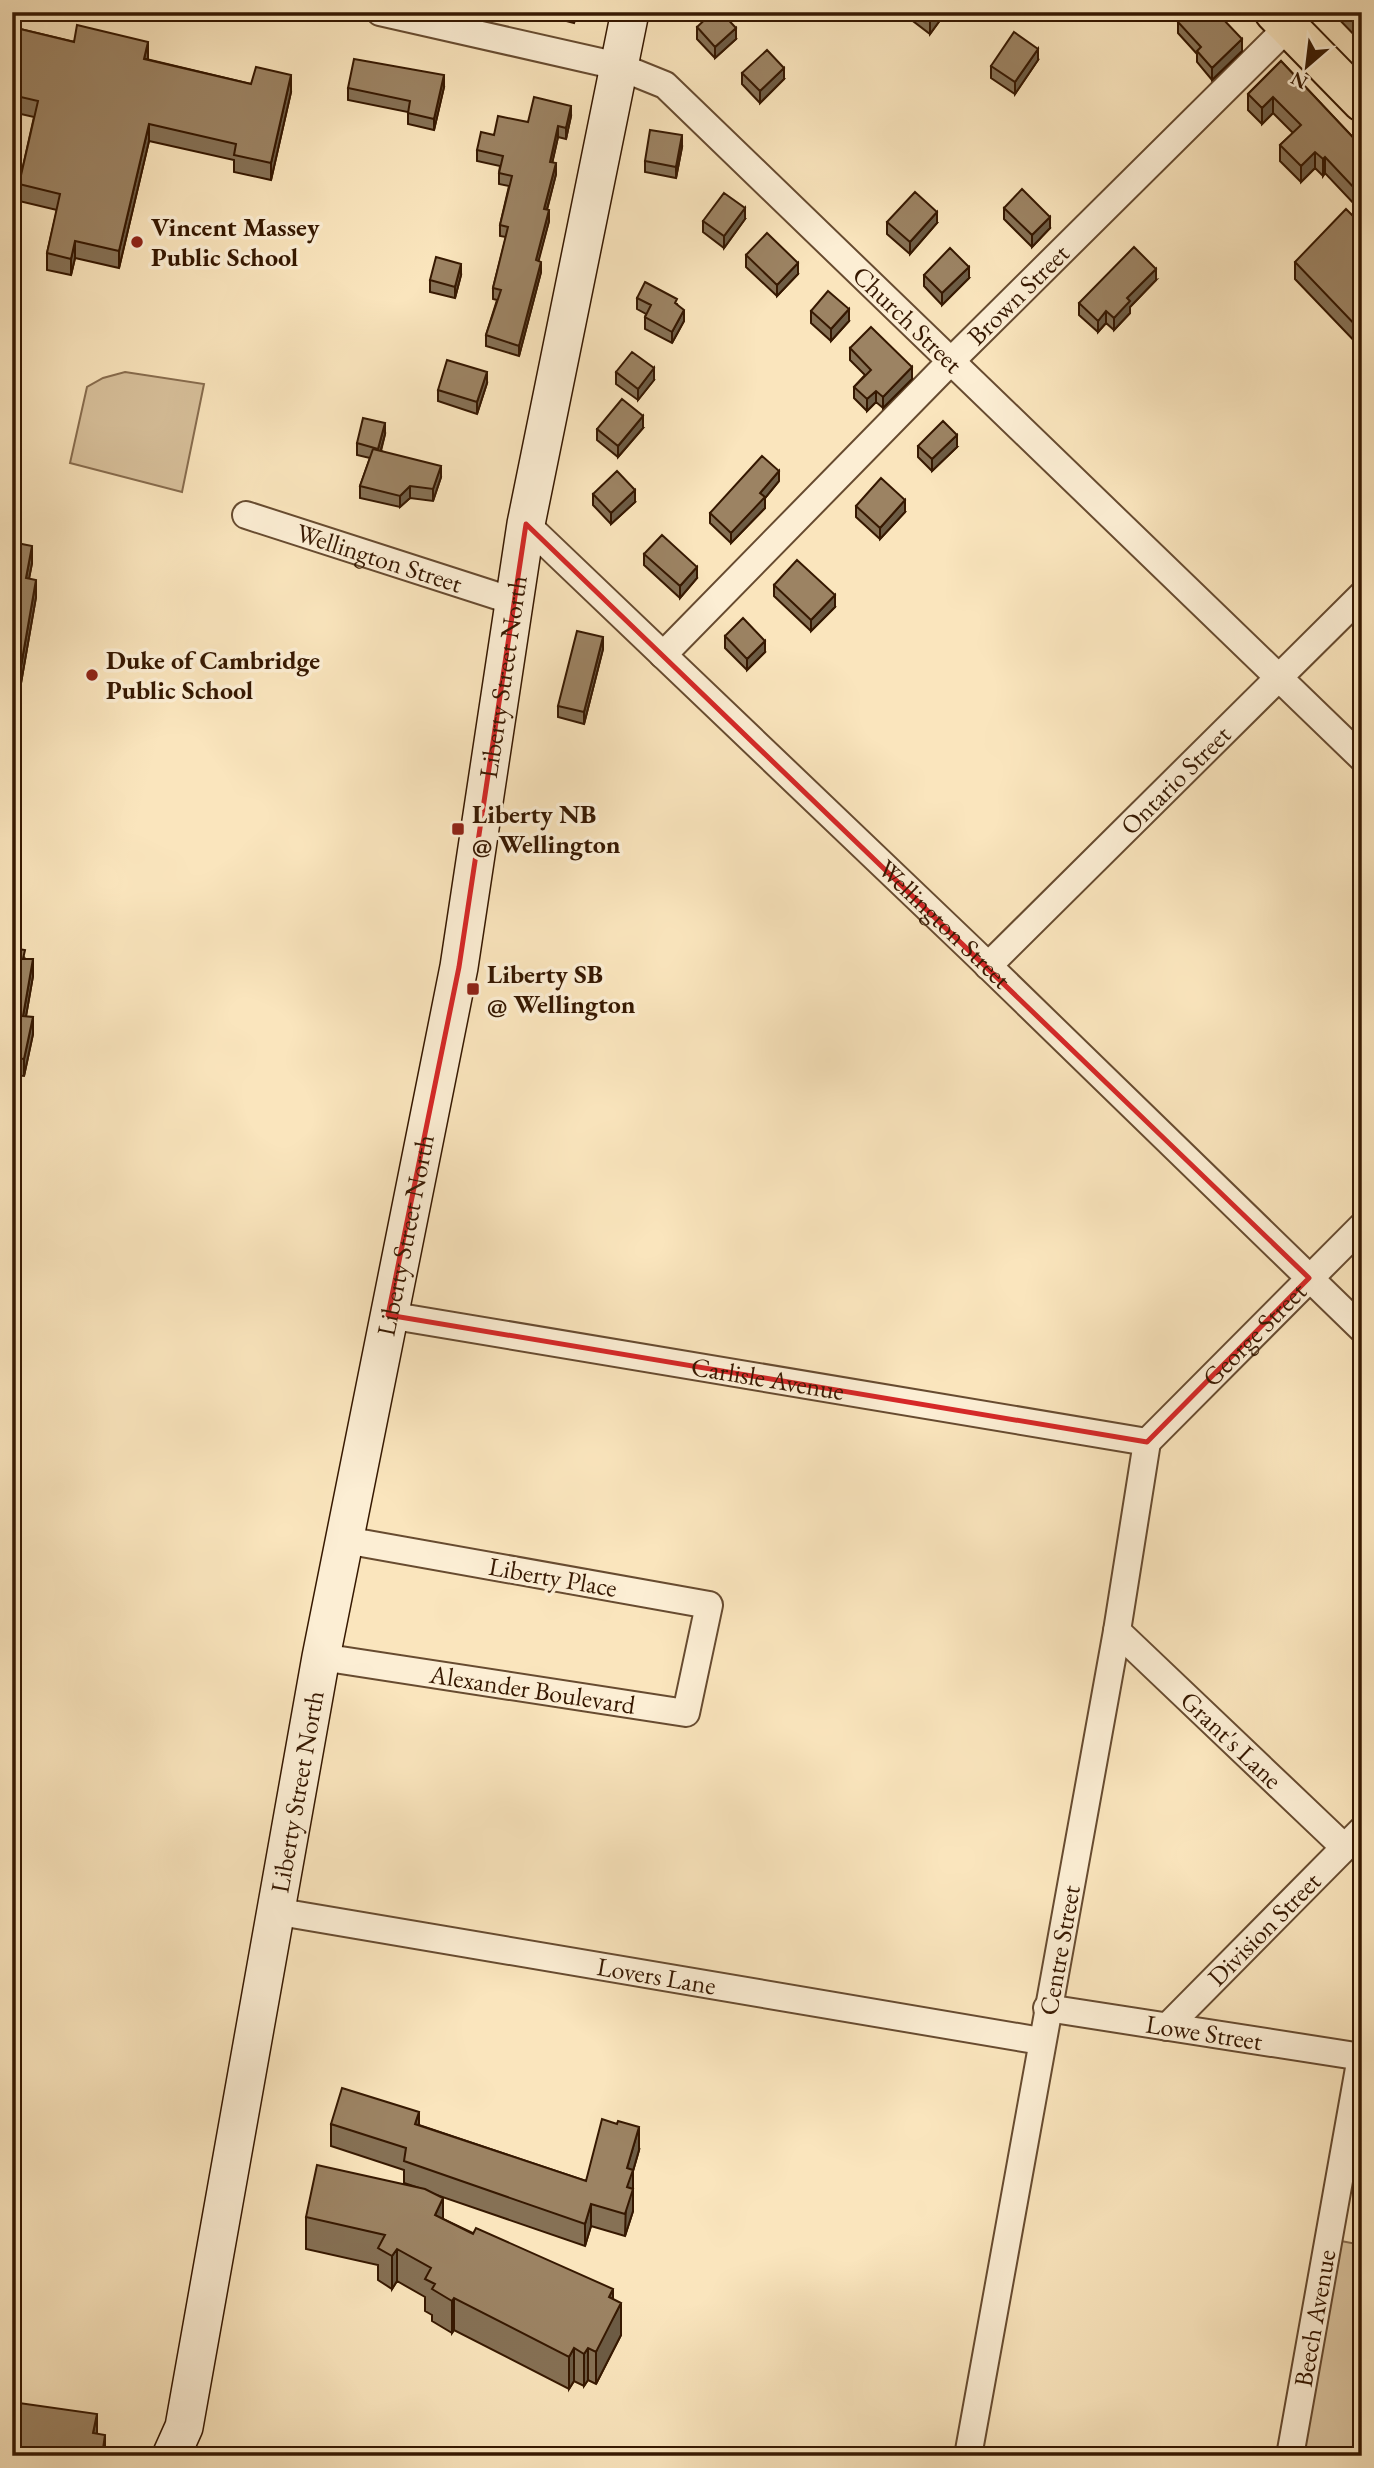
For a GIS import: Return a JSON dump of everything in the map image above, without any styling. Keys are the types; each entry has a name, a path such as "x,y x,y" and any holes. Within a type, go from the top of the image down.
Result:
{"main road":[{"name":"Liberty Street North","path":"171,2456 184,2427 321,1657 459,967 526,524 630,12"},
{"path":"1281,19 1362,103"}],"street":[{"name":"Church Street","path":"380,12 618,65 665,85 1362,758"},
{"name":"Brown Street","path":"663,655 1281,19"},
{"name":"Wellington Street","path":"246,515 513,601"},
{"name":"Wellington Street","path":"526,524 1362,1329"},
{"name":"Ontario Street","path":"988,966 1277,676 1362,595"},
{"name":"George Street","path":"1147,1442 1362,1226"},
{"name":"Carlisle Avenue","path":"388,1315 1147,1442"},
{"name":"Centre Street","path":"968,2456 1116,1631 1147,1442"},
{"name":"Liberty Place","path":"345,1540 709,1605 700,1657"},
{"name":"Grant's Lane","path":"1116,1631 1353,1839"},
{"name":"Alexander Boulevard","path":"321,1657 686,1713 700,1657"},
{"name":"Division Street","path":"1167,2027 1353,1839"},
{"name":"Lovers Lane","path":"274,1911 1041,2041"},
{"name":"Lowe Street","path":"1047,2008 1361,2057"},
{"name":"Beech Avenue","path":"1290,2456 1361,2057"}],"highlighted area":[{"path":"526,524 1309,1278 1147,1442 388,1315 459,967"}],"shaded area":[{"path":"125,372 204,384 182,492 70,463 87,387 103,378"},
{"path":"1341,2241 1362,2245 1362,2456 1302,2456"}],"building":[{"path":"713,12 721,12 736,28 715,47 697,27"},
{"path":"1188,12 1225,12 1222,18 1242,39 1212,68 1197,51 1201,47 1178,22"},
{"path":"1348,12 1362,12 1362,26"},
{"path":"77,25 148,42 144,59 251,84 256,67 291,75 271,163 234,155 236,144 149,124 119,251 75,241 71,259 47,253 60,194 19,184 38,101 12,95 12,27 74,42"},
{"path":"1014,32 1038,49 1015,82 991,66"},
{"path":"767,50 784,68 760,91 742,73"},
{"path":"354,59 444,75 434,119 408,113 410,101 348,88"},
{"path":"1281,61 1362,147 1362,188 1358,192 1325,157 1323,159 1315,152 1301,166 1280,145 1301,125 1273,97 1262,108 1248,94"},
{"path":"534,97 571,106 566,128 558,126 550,162 556,163 544,209 549,210 536,260 541,262 519,346 486,335 501,290 493,288 508,227 500,225 512,176 499,173 503,156 477,150 481,132 494,135 498,116 528,122"},
{"path":"650,130 682,135 676,167 645,161"},
{"path":"1022,189 1050,217 1032,235 1004,208"},
{"path":"915,192 937,212 910,242 887,222"},
{"path":"724,193 745,208 724,236 703,221"},
{"path":"1346,209 1362,225 1362,332 1295,262"},
{"path":"767,233 798,263 777,285 746,255"},
{"path":"1134,247 1156,269 1127,298 1130,301 1114,318 1106,311 1098,321 1079,303"},
{"path":"950,248 969,267 942,293 924,275"},
{"path":"436,257 461,264 455,287 430,280"},
{"path":"645,282 677,299 675,303 684,310 672,332 645,317 651,305 637,298"},
{"path":"828,291 849,309 831,329 811,311"},
{"path":"871,327 912,367 883,397 876,391 867,399 854,387 871,370 850,348"},
{"path":"632,352 654,368 638,389 616,372"},
{"path":"447,360 487,372 477,402 438,390"},
{"path":"622,399 643,416 618,446 597,429"},
{"path":"363,418 385,423 378,449 357,443"},
{"path":"943,421 957,435 932,459 918,446"},
{"path":"373,449 441,466 433,489 410,486 400,496 360,486"},
{"path":"762,456 779,471 760,493 765,497 731,533 710,513"},
{"path":"617,471 635,490 611,513 593,494"},
{"path":"881,478 905,500 880,528 856,506"},
{"path":"662,535 697,567 680,586 644,554"},
{"path":"12,542 32,546 26,578 36,580 17,689 12,689"},
{"path":"797,560 835,595 811,620 774,585"},
{"path":"743,618 765,641 747,659 725,636"},
{"path":"577,631 603,637 584,712 558,706"},
{"path":"12,948 25,950 23,959 33,959 23,1016 33,1017 24,1059 15,1058 12,1071"},
{"path":"342,2088 419,2112 415,2124 586,2181 602,2119 639,2127 627,2168 633,2170 627,2187 633,2189 625,2214 591,2204 585,2224 404,2161 406,2148 331,2124"},
{"path":"317,2165 425,2189 443,2198 435,2215 473,2234 476,2228 613,2289 609,2297 621,2303 596,2352 588,2348 584,2354 574,2348 569,2357 454,2298 452,2301 432,2289 435,2284 425,2279 431,2268 397,2249 392,2256 378,2248 385,2235 306,2217"},
{"path":"19,2403 97,2414 93,2433 105,2435 102,2456 12,2456 12,2436"}],"place":[{"name":"Vincent Massey Public School","path":"137,242"},
{"name":"Duke of Cambridge Public School","path":"92,675"},
{"name":"Liberty NB @ Wellington","path":"458,829"},
{"name":"Liberty SB @ Wellington","path":"473,989"}]}
